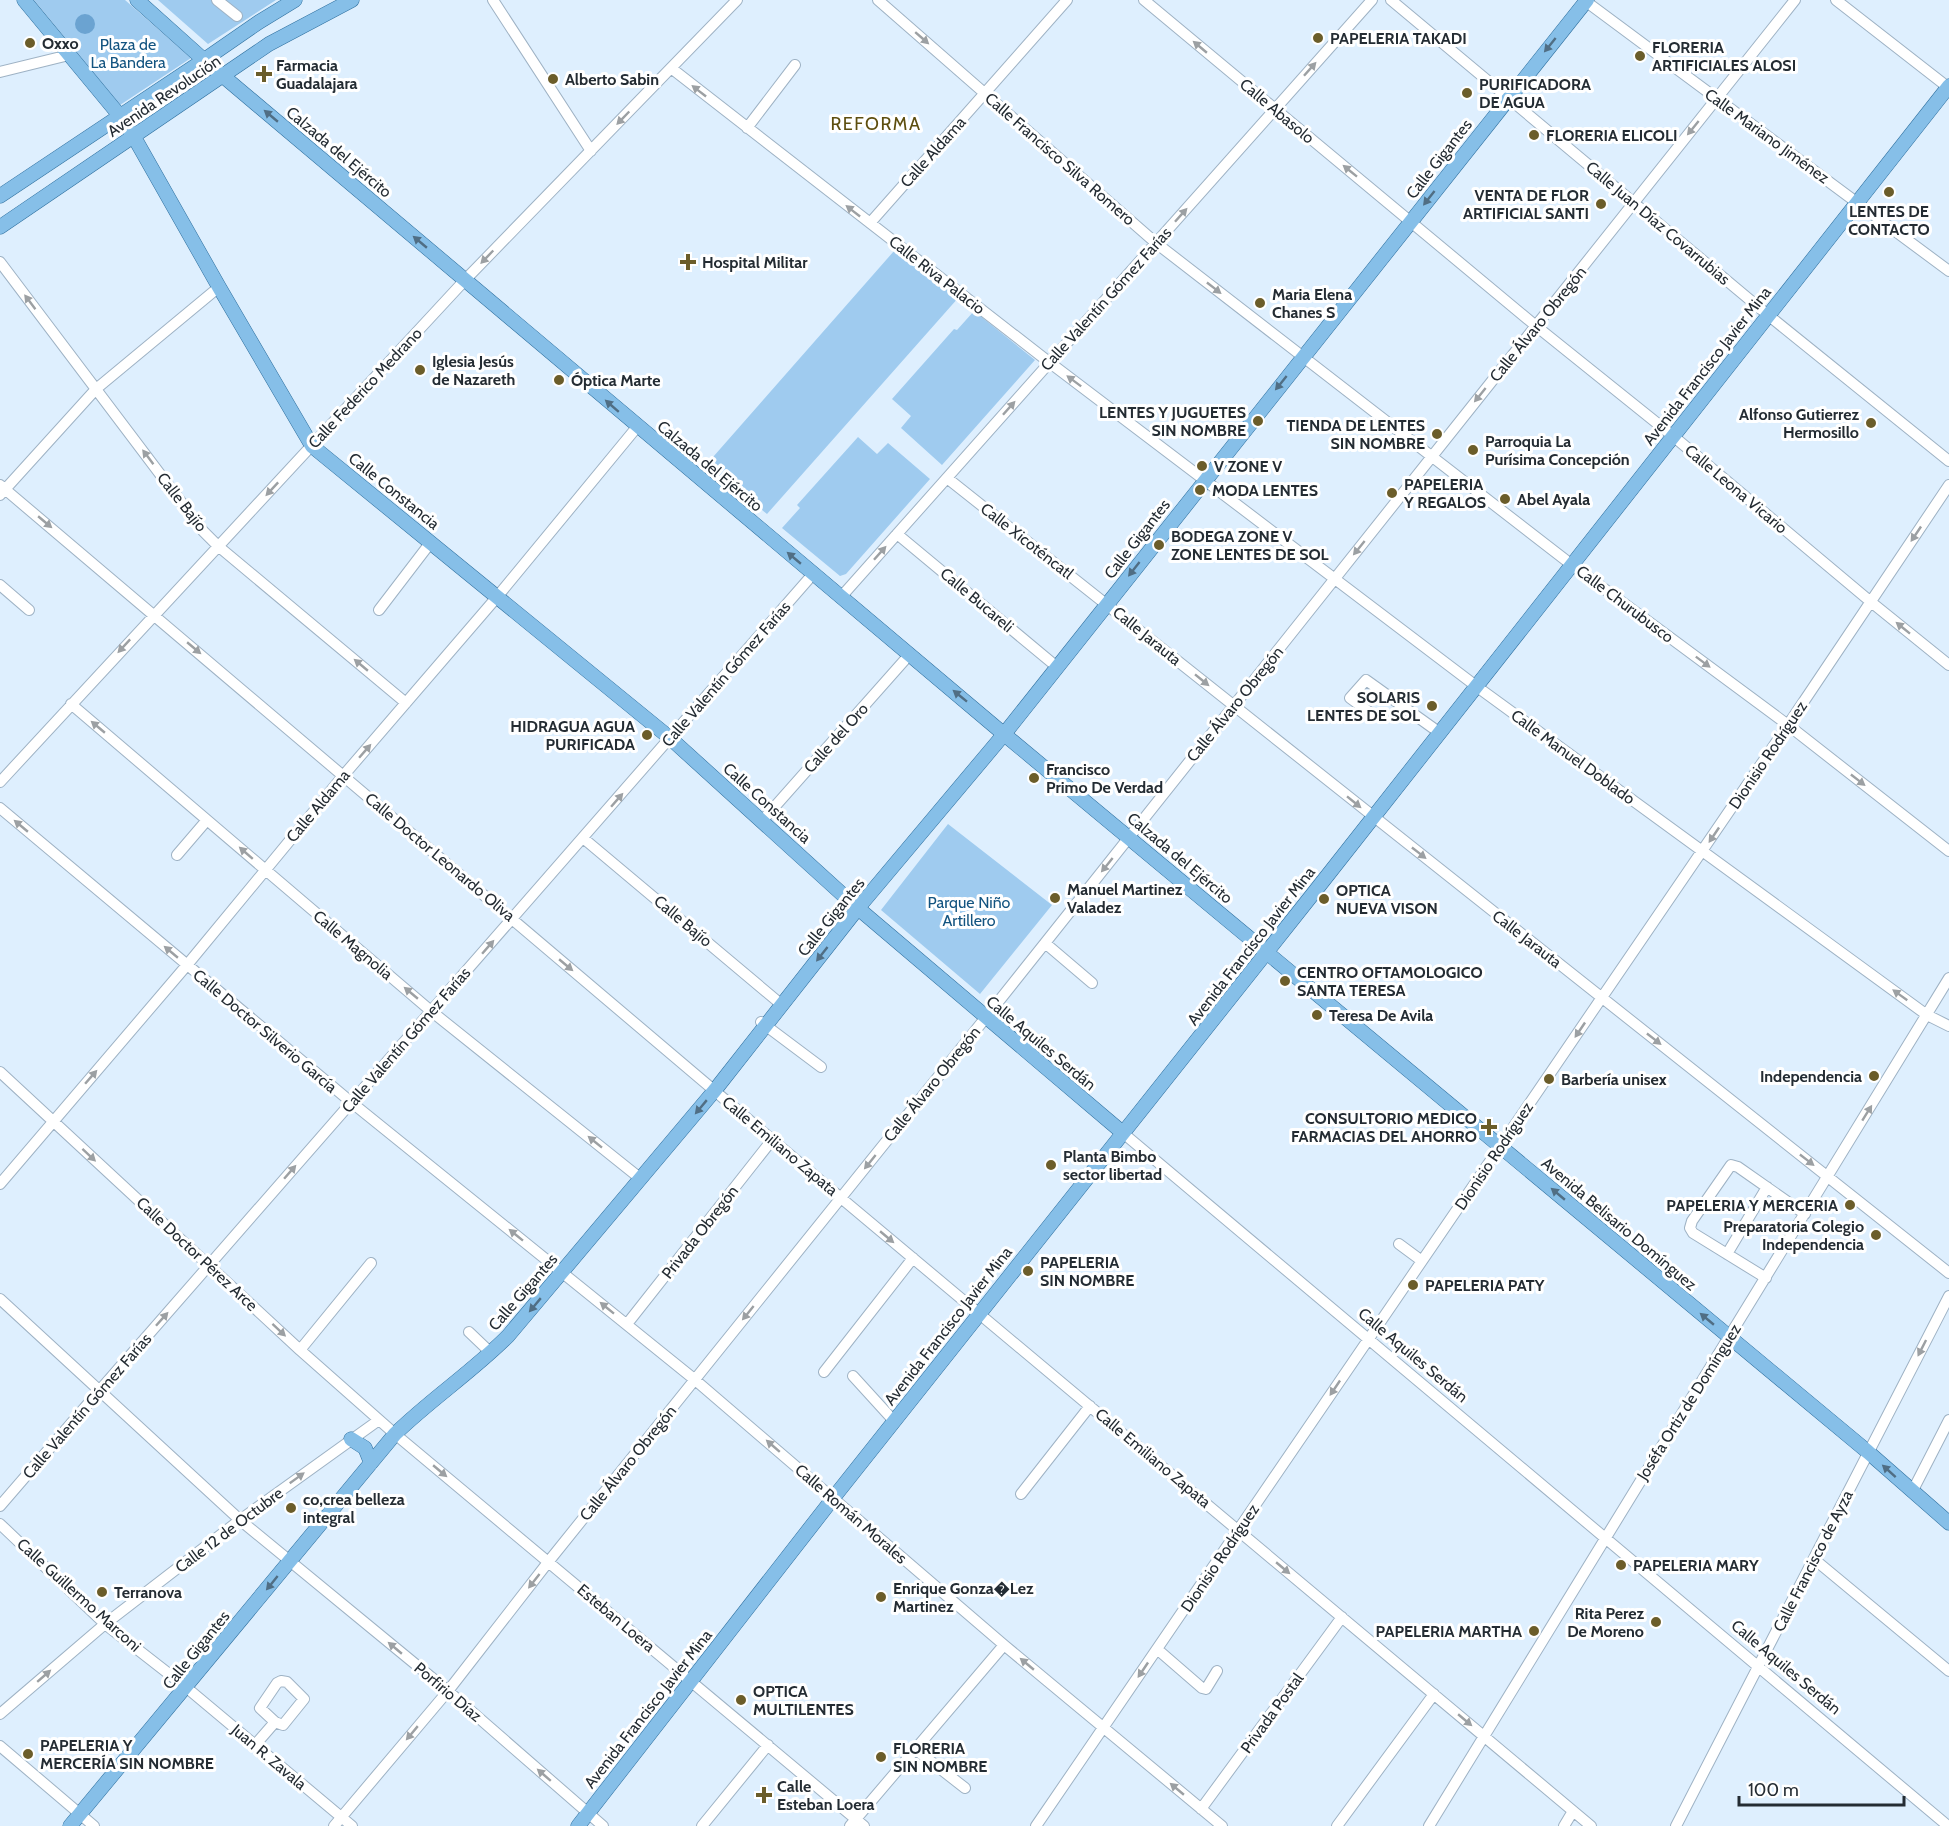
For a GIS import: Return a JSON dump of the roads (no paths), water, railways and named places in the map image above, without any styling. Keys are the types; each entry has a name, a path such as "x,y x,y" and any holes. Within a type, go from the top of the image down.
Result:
{"main road":[{"name":"Calle Constancia","path":"24,0 120,116 134,137 312,446 670,738 858,909"},
{"name":"Calzada del Ejército","path":"137,0 204,60 637,427 1266,953"},
{"name":"Avenida Revolución","path":"0,227 285,35 352,0"},
{"name":"Calle Gigantes","path":"70,1826 395,1434 508,1336 715,1090 764,1023 782,1005 858,909 1005,733 1586,0"},
{"name":"Avenida Revolución","path":"0,196 291,1"},
{"name":"Avenida Francisco Javier Mina","path":"578,1826 833,1498 1949,87"},
{"name":"Calle Aquiles Serdán","path":"858,909 1123,1133"},
{"name":"Avenida Belisario Domínguez","path":"1266,953 1868,1452 1949,1523"},
{"path":"351,1439 365,1448 371,1463"}],"street":[{"path":"217,0 237,15"},
{"path":"493,0 591,151"},
{"name":"Calle Federico Medrano","path":"0,782 153,614 465,280 736,0"},
{"name":"Calle Francisco Silva Romero","path":"878,0 1156,243 1302,357"},
{"name":"Calle Aldama","path":"870,223 1067,0"},
{"name":"Calle Abasolo","path":"1144,0 1274,110 1412,221"},
{"name":"Calle Valentín Gómez Farías","path":"841,597 1372,0"},
{"name":"Calle Juan Díaz Covarrubias","path":"1391,0 1403,4 1508,97 1768,315 1949,461"},
{"name":"Calle Mariano Jiménez","path":"1586,0 1949,271"},
{"name":"Calle Álvaro Obregón","path":"337,1822 448,1691 549,1561 1045,943 1795,0"},
{"path":"1836,0 1949,87"},
{"path":"0,72 69,55"},
{"path":"747,128 795,65"},
{"name":"Calle Riva Palacio","path":"671,68 1204,480"},
{"path":"0,186 19,183"},
{"name":"Calle Leona Vicario","path":"1412,221 1536,326 1673,436 1870,602 1949,665"},
{"name":"Calle Bajío","path":"0,262 203,531 406,703"},
{"path":"2,490 96,389 219,287"},
{"name":"Calle Churubusco","path":"1302,357 1572,565 1788,725 1949,851"},
{"name":"Calle Aldama","path":"0,1184 187,965 343,776 497,597 637,427"},
{"name":"Calle Xicoténcatl","path":"947,478 1107,604"},
{"name":"Calle Manuel Doblado","path":"1204,480 1476,686 1927,1015 1949,1026"},
{"name":"Dionisio Rodríguez","path":"1036,1826 1788,725 1949,485"},
{"name":"Calle Doctor Leonardo Oliva","path":"2,490 153,614 715,1090"},
{"name":"Calle Bucareli","path":"897,534 1057,667"},
{"path":"379,610 431,542"},
{"name":"Calle Valentín Gómez Farías","path":"0,1506 813,574"},
{"path":"0,585 29,610"},
{"name":"Calle Jarauta","path":"1107,604 1949,1273"},
{"name":"Calle del Oro","path":"762,821 910,654"},
{"path":"1371,714 1350,698 1366,680 1440,733"},
{"name":"Calle Magnolia","path":"71,704 431,1011 641,1179"},
{"name":"Calle Doctor Silverio García","path":"0,808 351,1102 562,1272"},
{"path":"177,855 207,820"},
{"name":"Calle Bajío","path":"584,838 782,1005"},
{"path":"1045,943 1092,983"},
{"name":"Joséfa Ortiz de Domínguez","path":"1429,1826 1949,978"},
{"path":"764,1023 821,1067"},
{"name":"Calle Doctor Pérez Arce","path":"0,1072 300,1350 395,1434"},
{"name":"Calle Emiliano Zapata","path":"715,1090 1592,1826"},
{"name":"Calle Aquiles Serdán","path":"1123,1133 1948,1826"},
{"name":"Privada Obregón","path":"627,1324 772,1140"},
{"path":"1766,1278 1693,1233 1690,1228 1692,1221 1731,1165 1738,1167 1805,1214"},
{"path":"1727,1254 1767,1187"},
{"path":"1399,1244 1422,1261"},
{"path":"824,1372 913,1258"},
{"path":"300,1350 371,1263"},
{"name":"Calle Román Morales","path":"562,1272 694,1379 1004,1645 1222,1826"},
{"name":"Calle Francisco de Ayza","path":"1676,1826 1949,1296"},
{"name":"Porfirio Díaz","path":"0,1299 240,1520 448,1691 603,1826"},
{"path":"469,1332 491,1353"},
{"path":"853,1376 894,1421"},
{"path":"1021,1494 1090,1406"},
{"name":"Calle 12 de Octubre","path":"0,1714 105,1624 240,1520 379,1420"},
{"path":"1912,1492 1949,1420"},
{"name":"Esteban Loera","path":"395,1434 768,1745 856,1824"},
{"name":"Calle Guillermo Marconi","path":"0,1524 105,1624 186,1688"},
{"path":"1814,1558 1949,1671"},
{"name":"Privada Postal","path":"1201,1809 1342,1617"},
{"path":"856,1824 915,1749 1004,1645"},
{"path":"1157,1649 1202,1688 1209,1687 1217,1671"},
{"name":"Juan R. Zavala","path":"186,1688 255,1745 337,1822 352,1826"},
{"path":"1337,1826 1434,1694"},
{"path":"255,1745 275,1722"},
{"path":"702,1826 768,1745"},
{"path":"0,1746 94,1826"},
{"path":"915,1749 965,1788"},
{"path":"1564,1826 1573,1811"}],"place":[{"name":"PAPELERIA TAKADI","path":"1318,38"},
{"name":"Oxxo","path":"30,43"},
{"name":"FLORERIA ARTIFICIALES ALOSI","path":"1640,56"},
{"name":"Farmacia Guadalajara","path":"264,74"},
{"name":"Alberto Sabin","path":"553,79"},
{"name":"PURIFICADORA DE AGUA","path":"1467,93"},
{"name":"FLORERIA ELICOLI","path":"1534,135"},
{"name":"LENTES DE CONTACTO","path":"1889,192"},
{"name":"VENTA DE FLOR ARTIFICIAL SANTI","path":"1601,204"},
{"name":"Hospital Militar","path":"688,262"},
{"name":"Maria Elena Chanes S","path":"1260,303"},
{"name":"Iglesia Jesús de Nazareth","path":"420,370"},
{"name":"Óptica Marte","path":"559,380"},
{"name":"LENTES Y JUGUETES SIN NOMBRE","path":"1258,421"},
{"name":"Alfonso Gutierrez Hermosillo","path":"1871,423"},
{"name":"TIENDA DE LENTES SIN NOMBRE","path":"1437,434"},
{"name":"Parroquia La Purísima Concepción","path":"1473,450"},
{"name":"V ZONE V","path":"1202,466"},
{"name":"MODA LENTES","path":"1200,490"},
{"name":"PAPELERIA Y REGALOS","path":"1392,493"},
{"name":"Abel Ayala","path":"1505,499"},
{"name":"BODEGA ZONE V ZONE LENTES DE SOL","path":"1159,545"},
{"name":"SOLARIS LENTES DE SOL","path":"1432,706"},
{"name":"HIDRAGUA AGUA PURIFICADA","path":"647,735"},
{"name":"Francisco Primo De Verdad","path":"1034,778"},
{"name":"Manuel Martinez Valadez","path":"1055,898"},
{"name":"OPTICA NUEVA VISON","path":"1324,899"},
{"name":"CENTRO OFTAMOLOGICO SANTA TERESA","path":"1285,981"},
{"name":"Teresa De Avila","path":"1317,1015"},
{"name":"Independencia","path":"1874,1076"},
{"name":"Barbería unisex","path":"1549,1079"},
{"name":"CONSULTORIO MEDICO FARMACIAS DEL AHORRO","path":"1489,1127"},
{"name":"Planta Bimbo sector libertad","path":"1051,1165"},
{"name":"PAPELERIA Y MERCERIA","path":"1850,1205"},
{"name":"Preparatoria Colegio Independencia","path":"1876,1235"},
{"name":"PAPELERIA SIN NOMBRE","path":"1028,1271"},
{"name":"PAPELERIA PATY","path":"1413,1285"},
{"name":"co,crea belleza integral","path":"291,1508"},
{"name":"PAPELERIA MARY","path":"1621,1565"},
{"name":"Terranova","path":"102,1592"},
{"name":"Enrique Gonza�Lez Martinez","path":"881,1597"},
{"name":"Rita Perez De Moreno","path":"1656,1622"},
{"name":"PAPELERIA MARTHA","path":"1534,1631"},
{"name":"OPTICA MULTILENTES","path":"741,1700"},
{"name":"PAPELERIA Y MERCERÍA SIN NOMBRE","path":"28,1754"},
{"name":"FLORERIA SIN NOMBRE","path":"881,1757"},
{"name":"Calle Esteban Loera","path":"764,1795"}],"district":[{"name":"REFORMA","path":"876,124"}],"park label":[{"name":"Plaza de La Bandera","path":"128,53"},
{"name":"Parque Niño Artillero","path":"969,911"}]}
